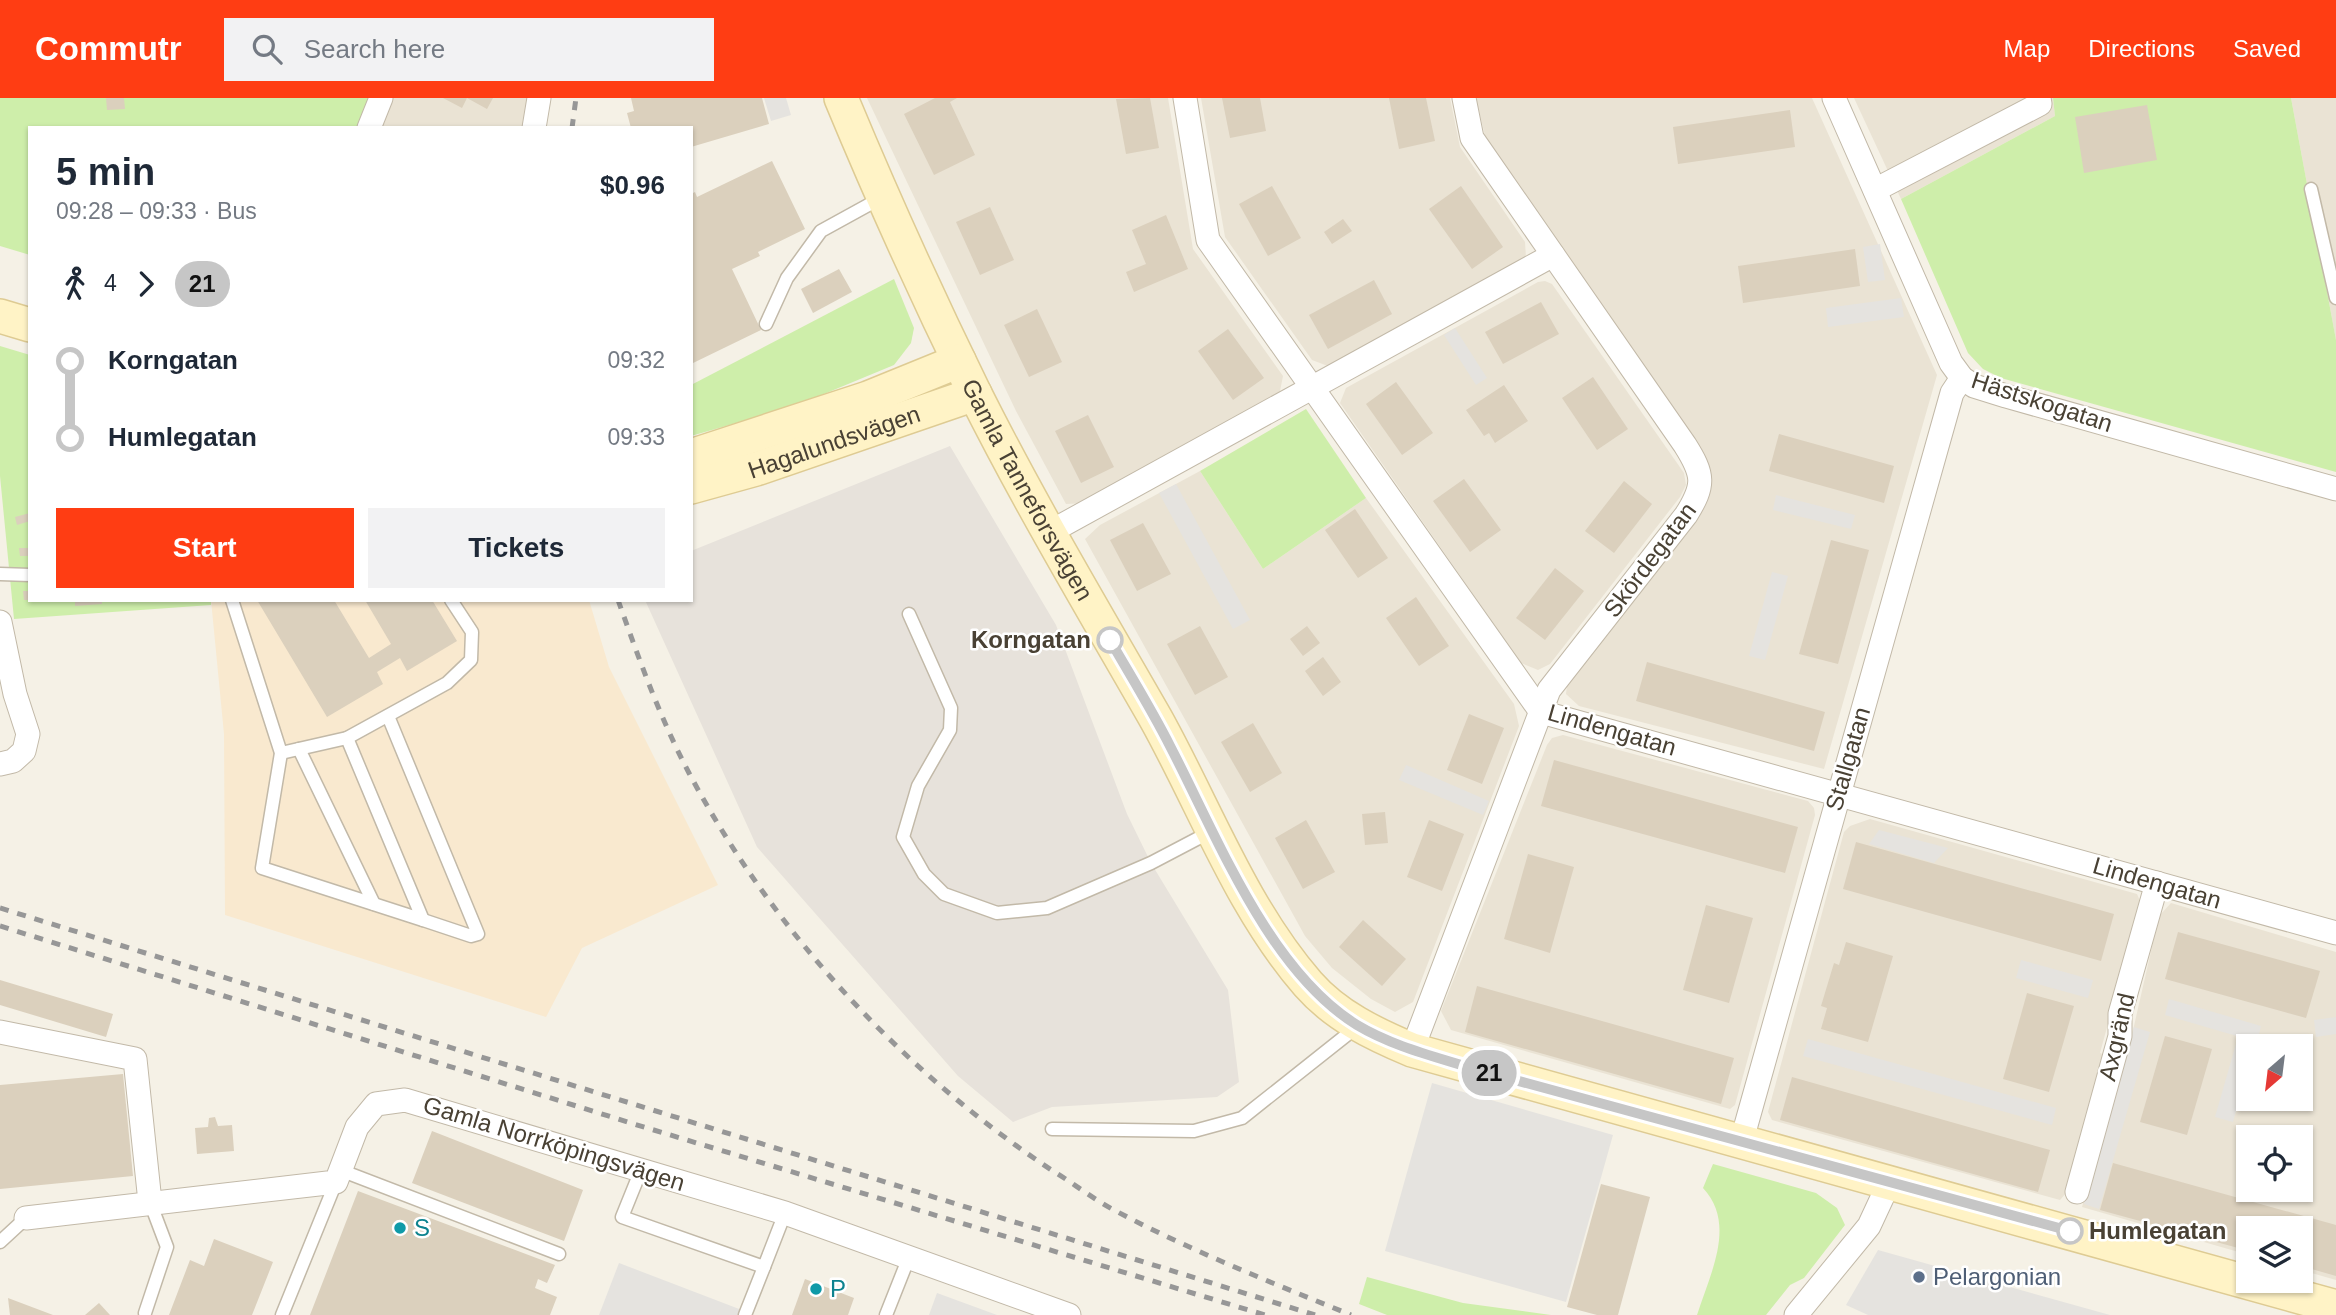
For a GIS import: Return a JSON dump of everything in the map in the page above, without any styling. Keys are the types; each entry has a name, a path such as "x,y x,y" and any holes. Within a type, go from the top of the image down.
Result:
{"street":[{"path":"370,126 381,98"},
{"path":"534,126 539,98"},
{"name":"Gamla Tanneforsvägen","path":"841,98 975,394 1170,745 1267,930 1310,986 1358,1025 1412,1050 2336,1307"},
{"name":"Lindengatan","path":"1185,98 1209,240 1311,389 1541,712 2336,932"},
{"name":"Skördegatan","path":"1412,1050 1549,690 1686,515 1699,494 1701,478 1685,445 1472,138 1464,98"},
{"name":"Hästskogatan","path":"1834,98 1951,363 1962,378 1974,386 2006,396 2336,489"},
{"path":"1875,190 2040,104 2039,98"},
{"path":"1050,532 1553,255"},
{"path":"0,316 28,324"},
{"name":"Hagalundsvägen","path":"693,455 868,398 959,361"},
{"name":"Stallgatan","path":"1741,1143 1952,393 1962,378"},
{"name":"Hagalundsvägen","path":"693,486 756,469 975,394"},
{"path":"0,622 7,702 28,734 24,751 13,761 0,764"},
{"name":"Axgränd","path":"2077,1192 2120,1037 2120,1014 2157,883"},
{"path":"0,1032 135,1059 150,1202"},
{"name":"Gamla Norrköpingsvägen","path":"338,1176 357,1127 376,1104 405,1100 785,1213 1069,1315"},
{"path":"26,1218 338,1176"},
{"path":"1796,1315 1869,1226 1889,1183"}],"lane":[{"path":"2311,189 2336,298"},
{"path":"766,324 787,278 821,231 885,197"},
{"path":"0,574 28,575"},
{"path":"233,602 281,753 262,867 471,936 478,934 388,716"},
{"path":"281,753 347,738 447,683 471,660 472,632 452,602"},
{"path":"909,614 951,708 950,730 918,786 903,837 924,874 944,894 997,913 1047,908 1151,863 1213,831"},
{"path":"347,738 423,920"},
{"path":"299,749 374,904"},
{"path":"1052,1129 1194,1131 1241,1118 1358,1025"},
{"path":"641,1170 622,1217 764,1267"},
{"path":"282,1315 338,1176 559,1254"},
{"path":"145,1312 167,1247 150,1202"},
{"path":"745,1315 785,1213"},
{"path":"0,1242 26,1218"},
{"path":"886,1315 909,1256"}],"shaded area":[{"path":"374,98 528,98 523,126 358,126"},
{"path":"764,98 786,98 791,115 771,121"},
{"path":"867,98 1168,98 1193,249 1283,376 1279,396 1087,503 1066,504 1016,411"},
{"path":"1201,98 1450,98 1460,147 1525,242 1526,258 1333,368 1312,360 1225,237"},
{"path":"1476,98 1812,98 1937,375 1824,769 1579,706 1566,694 1567,685 1707,502 1711,473 1704,456 1486,140"},
{"path":"1854,98 2053,98 2055,116 1901,199"},
{"path":"2291,98 2336,98 2336,340"},
{"path":"1880,244 1885,280 1868,282 1863,247"},
{"path":"1538,282 1552,284 1684,473 1686,485 1680,497 1550,664 1538,670 1521,663 1340,403 1346,388"},
{"path":"1901,298 1904,317 1828,327 1826,308"},
{"path":"1455,328 1487,378 1476,385 1444,335"},
{"path":"950,446 1056,625 1127,814 1151,863 1228,990 1239,1082 1217,1097 1052,1107 1013,1122 958,1076 757,847 646,602 693,602 693,550"},
{"path":"1200,471 1263,569 1366,498 1514,704 1519,726 1413,1002 1395,1012 1371,999 1332,968 1305,936 1085,539 1100,525"},
{"path":"1176,484 1250,620 1233,629 1159,493"},
{"path":"1776,495 1855,515 1851,529 1773,510"},
{"path":"1772,572 1788,576 1765,660 1749,656"},
{"path":"211,602 590,602 609,667 718,885 582,948 546,1017 225,915 224,734"},
{"path":"1563,735 1808,801 1814,808 1815,815 1735,1105 1730,1109 1451,1030 1441,1011 1547,745 1552,738"},
{"path":"1406,765 1489,801 1483,815 1399,780"},
{"path":"1870,819 2137,894 2141,903 2100,1053 2105,1055 2067,1192 2060,1200 1772,1120 1768,1112 1844,832 1850,826"},
{"path":"1879,830 1948,848 1934,863 1869,844"},
{"path":"2171,903 2336,952 2336,1280 2313,1273 2313,1216 2236,1216 2236,1251 2082,1207 2134,1026 2159,916"},
{"path":"2021,960 2093,980 2088,998 2016,978"},
{"path":"2169,999 2261,1026 2259,1034 2236,1036 2165,1015"},
{"path":"2336,1017 2336,1034 2316,1037 2314,1020"},
{"path":"2134,1027 2150,1032 2099,1209 2084,1204"},
{"path":"1808,1039 2056,1108 2052,1125 1803,1056"},
{"path":"2236,1044 2236,1111 2233,1122 2215,1117"},
{"path":"1432,1083 1613,1135 1566,1302 1385,1251"},
{"name":"Pelargonian","path":"1878,1250 2110,1315 1868,1315 1846,1305"},
{"path":"619,1263 747,1312 745,1315 599,1315"},
{"path":"937,1293 997,1315 929,1315"}],"green space":[{"path":"0,98 374,98 358,126 28,126 28,254 0,246"},
{"path":"2053,98 2291,98 2336,340 2336,472 2001,378 1983,369 1968,353 1901,199 2055,116"},
{"path":"894,279 914,328 911,343 894,365 795,406 693,435 693,384"},
{"path":"0,346 28,354 28,602 211,602 211,605 14,619 0,476"},
{"path":"1306,409 1366,498 1263,569 1200,471"},
{"path":"1713,1164 1816,1193 1837,1208 1845,1225 1804,1278 1790,1285 1766,1315 1697,1315 1718,1250 1718,1217 1713,1202 1703,1188"},
{"path":"1367,1277 1463,1303 1551,1315 1387,1315 1359,1304"}],"building":[{"path":"106,98 124,98 125,109 107,110"},
{"path":"443,98 467,98 462,108"},
{"path":"467,98 493,98 487,109"},
{"path":"631,98 762,98 769,124 693,146 693,126 630,126 627,113 634,111"},
{"path":"935,98 957,98 950,102 975,155 934,175 904,114"},
{"path":"1150,98 1159,148 1126,154 1116,99"},
{"path":"1222,98 1260,98 1266,131 1230,138"},
{"path":"1389,98 1426,98 1435,141 1399,149"},
{"path":"2147,105 2157,160 2084,173 2075,117"},
{"path":"1790,110 1795,147 1678,164 1673,127"},
{"path":"772,161 805,229 758,252 760,256 732,269 761,330 693,363 693,193 695,192 697,197"},
{"path":"1272,186 1301,238 1268,256 1239,204"},
{"path":"1461,186 1503,247 1472,269 1429,209"},
{"path":"990,207 1014,260 980,275 956,222"},
{"path":"1166,215 1188,269 1134,292 1126,272 1146,264 1132,230"},
{"path":"1343,219 1352,231 1332,244 1324,232"},
{"path":"1855,249 1860,286 1743,303 1738,266"},
{"path":"839,269 852,292 813,313 801,289"},
{"path":"1374,280 1392,314 1328,349 1309,315"},
{"path":"1541,302 1559,334 1503,364 1485,332"},
{"path":"1037,309 1062,362 1029,377 1004,325"},
{"path":"1228,329 1264,378 1233,400 1198,351"},
{"path":"1593,377 1628,429 1597,450 1562,398"},
{"path":"1396,382 1433,433 1402,455 1366,404"},
{"path":"1504,385 1528,421 1495,443 1489,433 1484,436 1466,410"},
{"path":"1088,415 1114,467 1081,483 1055,431"},
{"path":"1779,434 1894,466 1884,503 1769,471"},
{"path":"1464,479 1501,530 1470,552 1433,501"},
{"path":"1624,481 1652,504 1614,553 1585,531"},
{"path":"1355,509 1388,558 1358,578 1325,530"},
{"path":"28,514 28,522 17,525 15,517"},
{"path":"1143,523 1171,574 1137,591 1110,540"},
{"path":"1831,540 1869,550 1838,664 1799,654"},
{"path":"19,548 28,548 28,556 20,556"},
{"path":"1555,568 1584,591 1545,640 1516,618"},
{"path":"23,591 28,591 28,600 24,600"},
{"path":"1416,597 1449,646 1419,666 1386,618"},
{"path":"75,602 102,602 102,604 75,606"},
{"path":"258,602 335,602 369,658 391,644 366,602 433,602 457,641 407,671 400,658 377,672 383,684 327,717"},
{"path":"1200,626 1228,677 1195,695 1167,644"},
{"path":"1307,626 1320,643 1303,656 1290,639"},
{"path":"1323,657 1341,682 1323,696 1305,671"},
{"path":"1647,662 1825,712 1814,751 1636,701"},
{"path":"1469,714 1504,728 1482,784 1447,770"},
{"path":"1253,723 1282,773 1250,792 1221,742"},
{"path":"1554,760 1798,827 1785,873 1541,806"},
{"path":"1385,812 1388,843 1365,845 1362,814"},
{"path":"1306,820 1335,872 1303,889 1275,838"},
{"path":"1429,820 1464,834 1442,891 1407,877"},
{"path":"1856,842 2114,914 2101,961 1843,889"},
{"path":"1528,854 1574,867 1550,953 1504,939"},
{"path":"1706,905 1753,918 1729,1003 1683,990"},
{"path":"1363,920 1406,959 1382,986 1339,947"},
{"path":"2178,932 2320,971 2306,1018 2165,979"},
{"path":"1846,942 1893,956 1868,1042 1821,1029 1827,1008 1821,1006 1834,963 1839,965"},
{"path":"0,980 113,1014 106,1037 0,1005"},
{"path":"1477,986 1734,1058 1721,1104 1465,1032"},
{"path":"2027,993 2074,1006 2049,1092 2003,1079"},
{"path":"2165,1036 2212,1049 2187,1135 2140,1122"},
{"path":"123,1074 133,1176 0,1189 0,1085"},
{"path":"1792,1077 2050,1150 2038,1192 1780,1120"},
{"path":"215,1117 218,1126 232,1125 234,1151 197,1154 195,1128 208,1127 209,1118"},
{"path":"432,1131 583,1190 564,1241 412,1183"},
{"path":"2113,1163 2236,1197 2236,1202 2253,1202 2304,1216 2236,1216 2236,1247 2100,1210"},
{"path":"1601,1184 1650,1197 1618,1315 1597,1315 1567,1307"},
{"name":"S","path":"358,1191 555,1265 547,1283 538,1279 535,1288 557,1297 550,1315 310,1315"},
{"path":"2313,1219 2336,1225 2336,1276 2313,1269"},
{"path":"214,1239 273,1262 252,1315 169,1315 190,1260 204,1266"},
{"name":"P","path":"805,1279 854,1298 848,1315 792,1315"},
{"path":"8,1298 53,1315 10,1315"},
{"path":"99,1303 110,1315 85,1315"}],"railway":[{"path":"572,126 576,98"},
{"path":"619,602 669,731 689,773 723,832 802,943 894,1044 945,1090 998,1132 1105,1205 1200,1252 1351,1315"},
{"path":"0,908 1315,1315"},
{"path":"0,926 634,1124 1265,1315"}],"bus line":[{"name":"21","path":"1110,640 1170,745 1267,930 1310,986 1337,1011 1358,1025 1412,1050 1471,1068 2070,1231"}],"place":[{"name":"Korngatan","path":"1110,640"},
{"name":"S","path":"400,1228"},
{"name":"Humlegatan","path":"2070,1231"},
{"name":"Pelargonian","path":"1919,1277"},
{"name":"P","path":"816,1289"}]}
